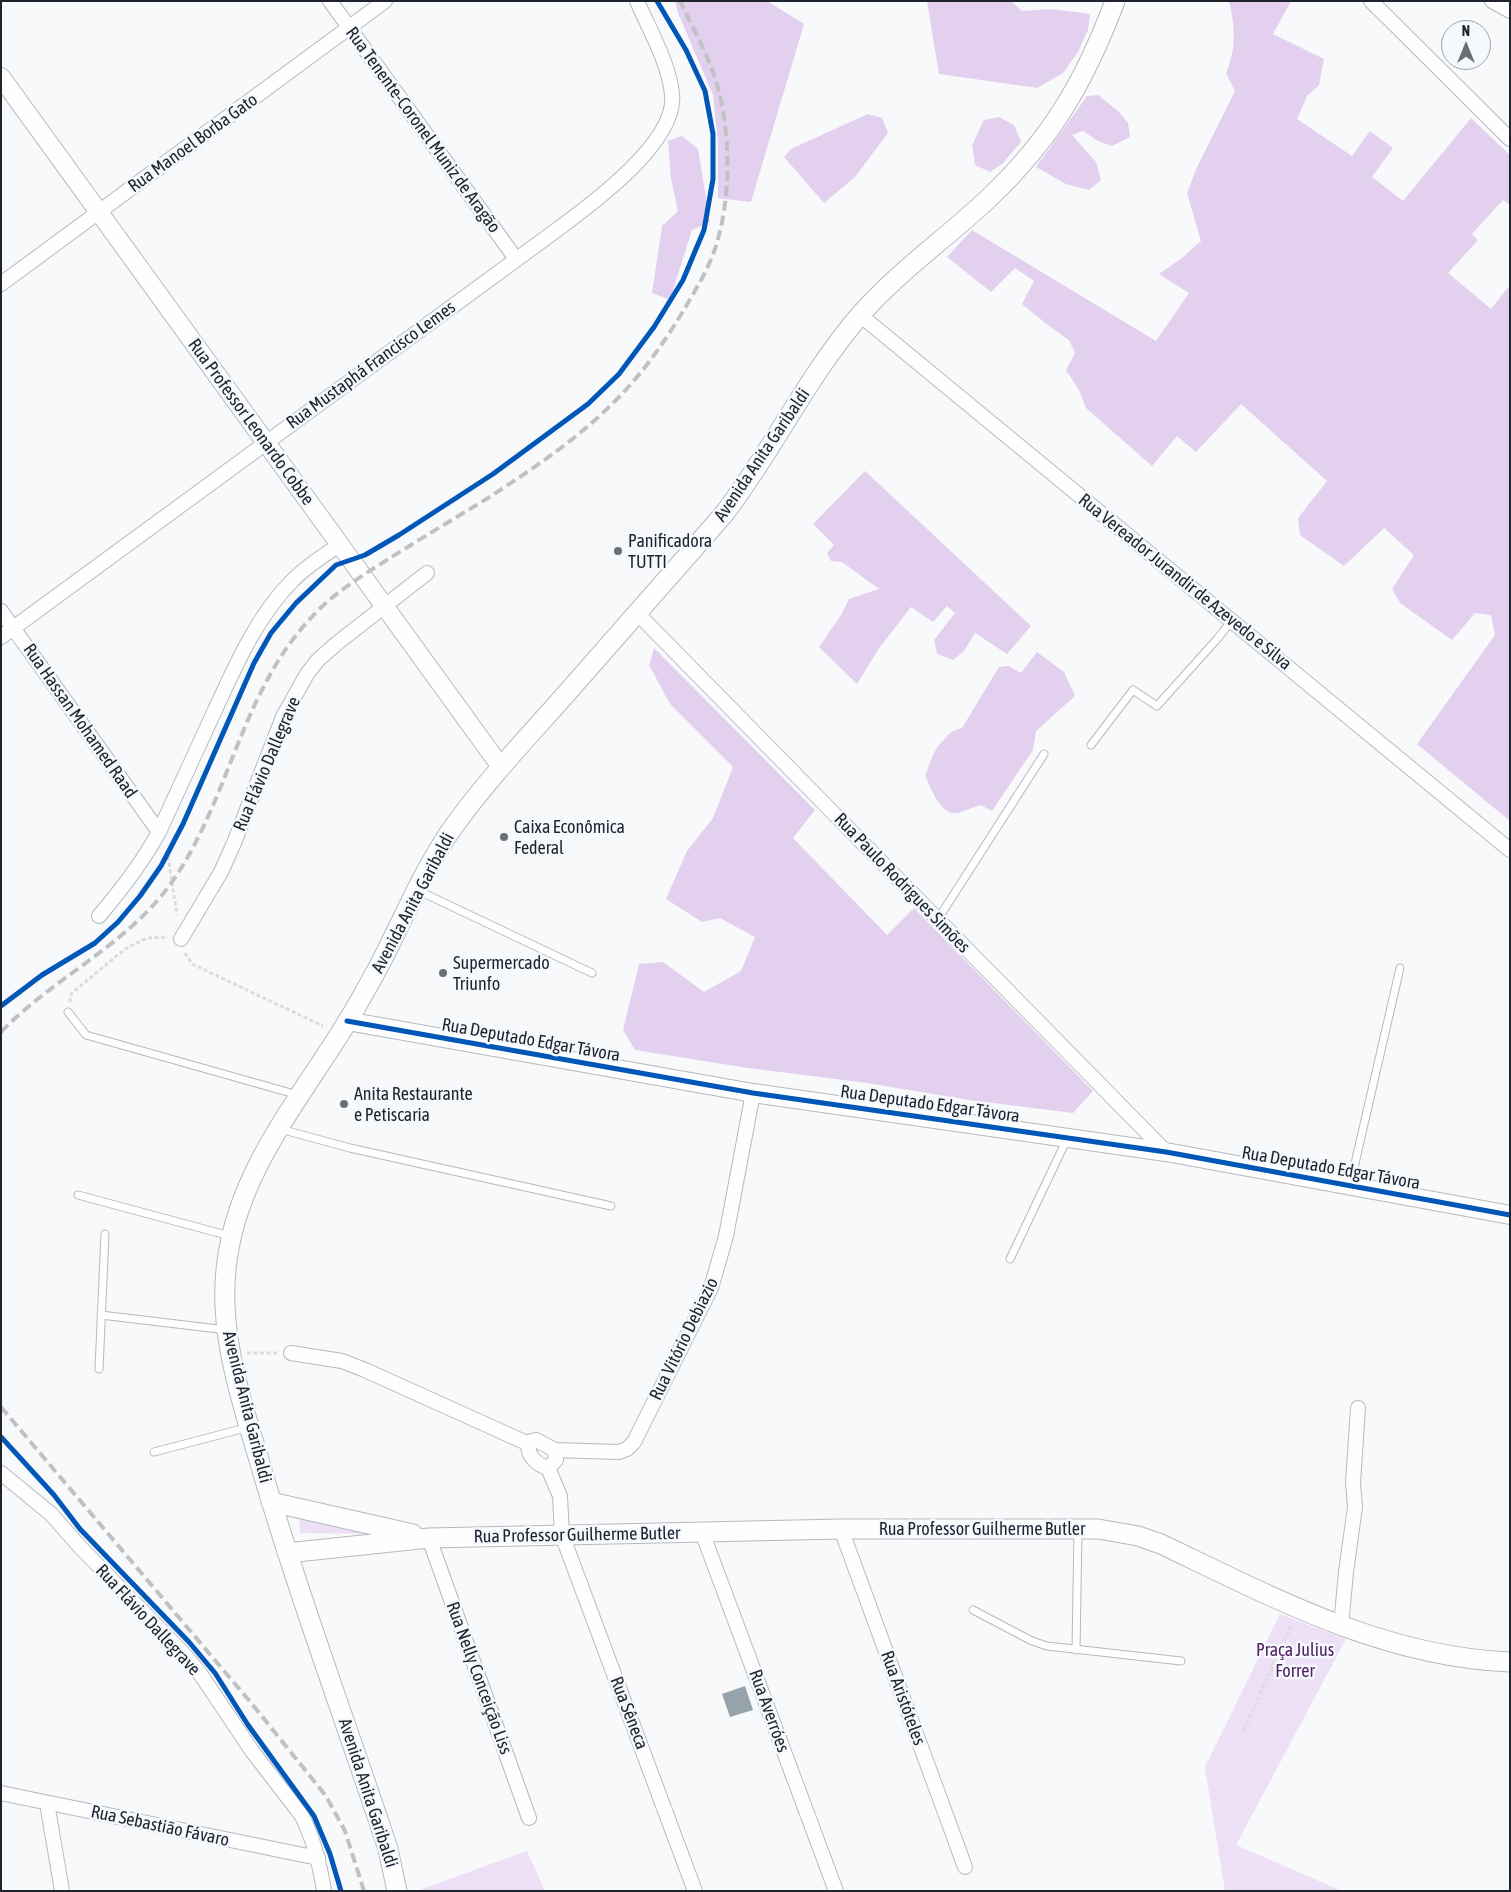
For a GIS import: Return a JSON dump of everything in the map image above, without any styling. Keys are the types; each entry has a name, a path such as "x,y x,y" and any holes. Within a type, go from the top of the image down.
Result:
{"main road":[{"name":"Avenida Anita Garibaldi","path":"397,1891 388,1849 271,1502 231,1353 227,1330 225,1290 231,1237 248,1184 277,1128 343,1028 380,965 416,890 454,826 501,767 724,514 817,372 860,315 893,282 990,198 1039,146 1057,122 1092,58 1115,1"},
{"name":"Rua Professor Guilherme Butler","path":"271,1502 429,1538"},
{"name":"Rua Professor Guilherme Butler","path":"287,1553 429,1538 841,1529 1078,1528 1119,1531 1160,1544 1299,1609 1341,1626 1396,1644 1435,1654 1481,1661 1510,1662"}],"street":[{"name":"Rua Tenente-Coronel Muniz de Aragão","path":"330,1 516,259"},
{"name":"Rua Manoel Borba Gato","path":"1,284 385,1"},
{"name":"Rua Mustaphá Francisco Lemes","path":"1,637 586,208 616,183 658,137 672,109 672,94 668,76 636,1"},
{"path":"1371,1 1510,139"},
{"path":"1492,1 1510,11"},
{"name":"Rua Professor Leonardo Cobbe","path":"1,77 501,767"},
{"name":"Rua Vereador Jurandir de Azevedo e Silva","path":"860,315 1510,850"},
{"path":"99,916 127,883 159,832 238,660 254,631 272,604 292,581 311,564 339,545"},
{"name":"Rua Flávio Dallegrave","path":"181,939 220,872 234,843 283,717 307,674 318,660 336,644 427,573"},
{"name":"Rua Hassan Mohamed Raad","path":"1,610 159,832"},
{"name":"Rua Paulo Rodrigues Simões","path":"637,613 1166,1152"},
{"name":"Rua Deputado Edgar Távora","path":"343,1028 753,1093 1166,1152 1510,1215"},
{"name":"Rua Vitório Debiazio","path":"555,1450 619,1452 627,1449 634,1442 711,1288 726,1236 753,1093"},
{"path":"291,1353 342,1361 529,1444"},
{"path":"1341,1626 1355,1507 1353,1483 1358,1408"},
{"path":"536,1440 555,1450 556,1460 548,1468 538,1465 529,1452 529,1444 531,1441 536,1440"},
{"name":"Rua Sêneca","path":"548,1468 560,1496 562,1535 695,1891"},
{"name":"Rua Flávio Dallegrave","path":"1,1473 51,1514 199,1672 252,1751 302,1816 310,1831 318,1858 324,1891"},
{"name":"Rua Aristóteles","path":"841,1529 965,1867"},
{"name":"Rua Averróes","path":"702,1532 836,1891"},
{"name":"Rua Nelly Conceição Liss","path":"429,1538 529,1818"},
{"name":"Rua Sebastião Fávaro","path":"1,1793 318,1858"},
{"path":"47,1803 62,1891"}],"lane":[{"path":"1091,745 1133,690 1157,706 1232,620"},
{"path":"938,919 1044,754"},
{"path":"416,890 592,972"},
{"path":"1350,1185 1400,968"},
{"path":"68,1012 86,1035 298,1096"},
{"path":"277,1128 350,1148 611,1206"},
{"path":"1010,1259 1068,1137"},
{"path":"78,1195 231,1237"},
{"path":"99,1369 105,1234"},
{"path":"101,1315 227,1330"},
{"path":"154,1452 250,1427"},
{"path":"1076,1650 1078,1528"},
{"path":"973,1610 1032,1642 1047,1646 1181,1661"}],"path":[{"path":"159,832 168,853 171,884 181,939 185,955 192,964 343,1028"},
{"path":"161,866 172,846"},
{"path":"68,1012 72,994 126,949 147,938 164,936 181,939"},
{"path":"231,1353 291,1353"},
{"path":"1244,1730 1299,1609"}],"green space":[{"path":"299,1515 382,1534 300,1533"},
{"name":"Praça Julius Forrer","path":"1280,1614 1346,1639 1236,1845 1342,1891 1225,1891 1205,1767"},
{"path":"527,1851 545,1891 419,1890"}],"shaded area":[{"path":"675,1 767,1 804,24 751,202 718,198 718,144 713,95 678,13"},
{"path":"927,1 1011,1 1022,11 1051,9 1090,14 1088,30 1078,52 1063,73 1037,88 939,74"},
{"path":"1229,1 1291,1 1273,34 1324,59 1319,85 1307,96 1297,119 1352,156 1370,131 1393,148 1372,177 1403,201 1471,118 1510,155 1510,205 1503,200 1472,234 1478,240 1448,273 1491,309 1510,285 1510,821 1417,744 1495,635 1491,615 1475,613 1452,640 1400,603 1392,589 1414,555 1384,528 1344,566 1300,535 1298,518 1327,481 1241,404 1196,452 1177,436 1152,466 1086,408 1079,390 1066,370 1075,353 1069,340 1022,304 1034,281 1015,268 991,292 947,257 972,230 1156,341 1189,293 1159,274 1182,258 1201,241 1187,193 1197,167 1235,91 1226,73 1232,55 1234,37"},
{"path":"1098,95 1119,112 1128,123 1130,137 1112,146 1098,141 1083,131 1072,135 1096,162 1101,180 1089,190 1066,184 1036,167 1087,96"},
{"path":"868,114 882,118 888,133 855,177 824,203 784,157 791,149"},
{"path":"999,117 1014,125 1021,142 1002,164 990,172 975,165 972,145 984,120"},
{"path":"682,136 698,149 710,222 692,230 670,300 652,293 662,226 678,211 671,179 668,141"},
{"path":"865,471 1031,626 1007,654 975,633 964,651 953,660 937,654 934,640 955,613 947,606 933,622 911,607 880,647 857,684 819,647 841,615 849,599 879,589 842,562 831,561 827,553 834,545 813,524"},
{"path":"654,648 815,810 793,838 887,935 914,908 1093,1091 1073,1113 969,1100 867,1083 748,1068 635,1050 623,1030 639,964 663,962 704,992 741,971 755,937 720,918 702,922 666,899 687,851 713,818 733,767 670,704 649,665"},
{"path":"1037,652 1064,672 1075,696 1036,731 1033,750 992,811 981,805 958,813 946,810 933,794 925,776 938,746 951,732 962,728 999,667 1008,666 1021,673"}],"building":[{"path":"745,1686 753,1710 730,1717 722,1694"}],"railway":[{"path":"1,1032 43,995 131,927 151,908 169,886 189,854 206,820 266,681 286,649 317,611 360,577 488,498 568,443 598,418 624,392 665,340 696,289 714,251 726,199 728,162 725,124 715,77 680,1"},
{"path":"1,1407 252,1704 326,1796 345,1831 364,1891"}],"cycle path":[{"path":"1,1006 42,975 95,943 118,922 140,896 161,866 183,824 254,663 271,633 296,603 336,565 365,555 399,535 493,474 588,404 619,374 654,327 683,280 704,230 713,179 713,134 705,91 686,50 657,1"},
{"path":"347,1021 753,1093 1166,1152 1510,1215"},
{"path":"1,1437 54,1495 80,1529 189,1642 215,1673 248,1725 314,1816 330,1854 341,1891"}],"place":[{"name":"Panificadora TUTTI","path":"618,551"},
{"name":"Caixa Econômica Federal","path":"504,837"},
{"name":"Supermercado Triunfo","path":"443,973"},
{"name":"Anita Restaurante e Petiscaria","path":"344,1104"}]}
